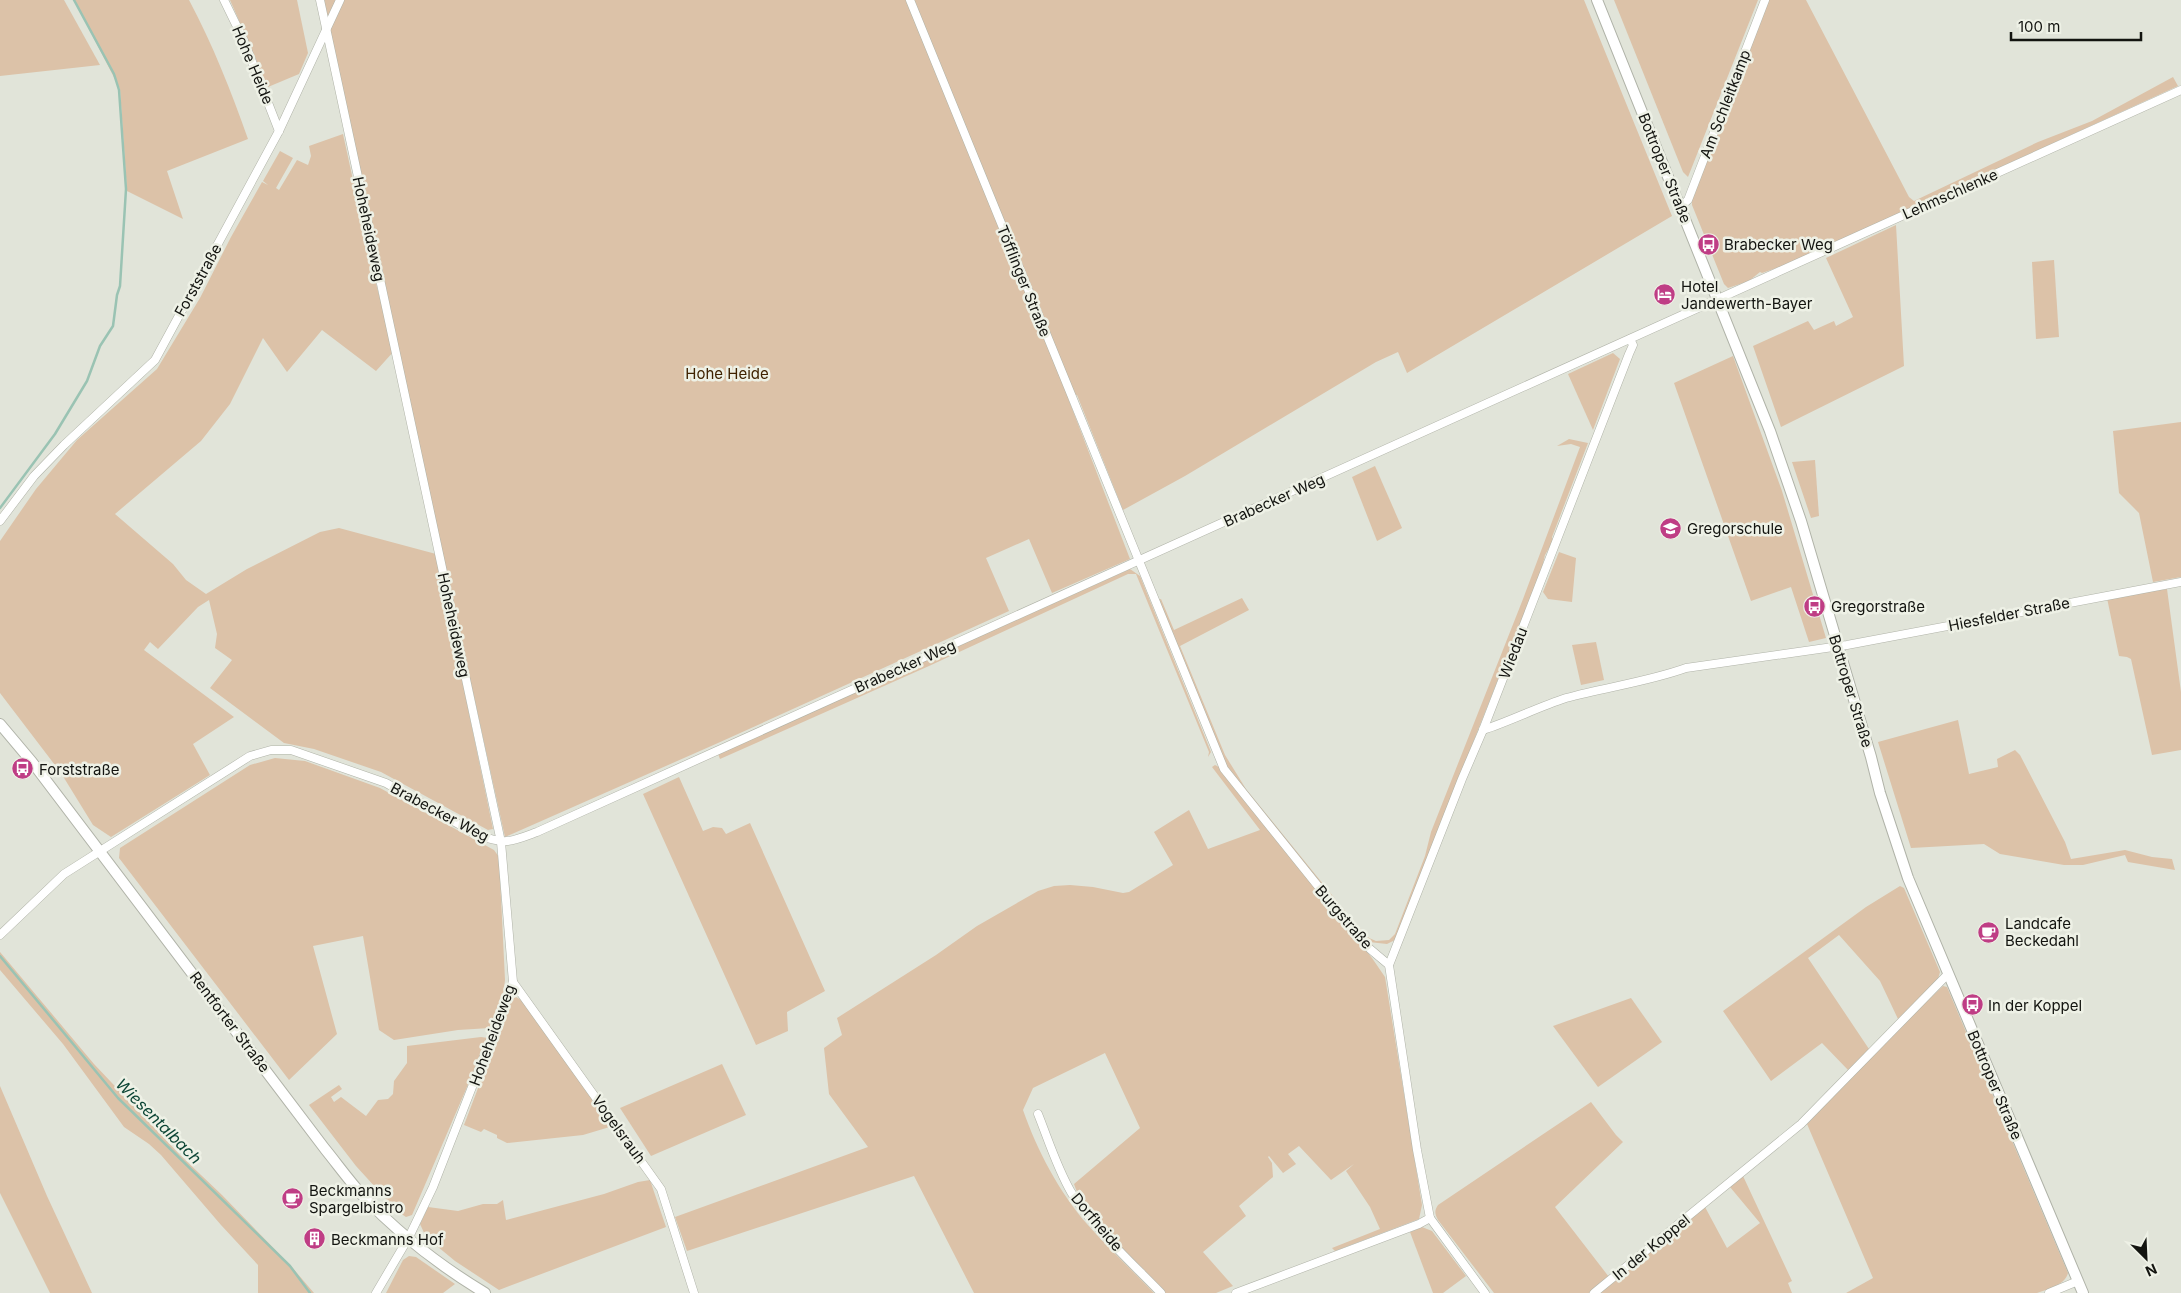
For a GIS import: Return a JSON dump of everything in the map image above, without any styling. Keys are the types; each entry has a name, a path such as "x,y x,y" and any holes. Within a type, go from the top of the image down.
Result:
{"main road":[{"name":"Bottroper Straße","path":"1597,0 1718,298 1776,449 1801,521 1880,793 1899,850 1948,974 2083,1293"},
{"name":"Rentforter Straße","path":"0,724 32,762 99,853 224,1013 325,1149 364,1197 409,1237 453,1272 485,1293"}],"street":[{"name":"Hohe Heide","path":"224,0 244,41 279,131"},
{"name":"Hoheheideweg","path":"320,0 501,842 513,982 450,1146 409,1237 376,1293"},
{"name":"Forststraße","path":"0,521 34,476 155,360 279,131 340,0"},
{"name":"Töfflinger Straße","path":"910,0 1139,561"},
{"name":"Am Schleitkamp","path":"1680,206 1688,200 1765,0"},
{"name":"Lehmschlenke","path":"1718,298 2181,90"},
{"name":"Brabecker Weg","path":"0,935 64,874 250,756 271,750 291,750 386,783 478,835 501,842 512,841 546,828 1718,298"},
{"name":"Wiedau","path":"1389,965 1630,354 1632,344 1630,339"},
{"name":"Burgstraße","path":"1139,561 1224,769 1342,916 1370,949 1389,965"},
{"name":"Hiesfelder Straße","path":"1838,645 2181,582"},
{"path":"1483,730 1568,698 1664,676 1686,668 1838,645"},
{"path":"1389,965 1417,1150 1430,1218 1485,1293"},
{"name":"In der Koppel","path":"1594,1293 1801,1124 1948,974"},
{"name":"Vogelsrauh","path":"513,982 661,1189 694,1293"},
{"name":"Dorfheide","path":"1038,1114 1071,1191 1104,1233 1161,1293"},
{"path":"1236,1293 1419,1224 1430,1218"},
{"path":"2049,1293 2078,1281"}],"green space":[{"path":"0,0 64,0 100,65 0,76"},
{"path":"74,0 189,0 198,17 221,68 248,139 167,171 183,219 127,191 120,89"},
{"path":"230,0 297,0 308,53 299,74 268,87"},
{"name":"Hohe Heide","path":"320,0 1584,0 1672,216 1407,373 1398,352 1376,362 1185,476 1123,510 1077,395 1068,398 1130,559 1052,593 1029,539 986,558 1009,611 505,837"},
{"path":"1614,0 1758,0 1688,177 1683,172"},
{"path":"1769,0 1806,0 1909,197 1914,201 2038,142 2092,121 2173,77 2178,86 1791,263 1762,273 1760,272 1749,281 1728,288 1724,284 1692,205 1692,199"},
{"path":"343,134 374,276 394,351 376,371 322,330 287,372 263,338 230,404 201,441 115,514 173,564 186,580 206,594 247,569 320,532 339,528 436,554 493,829 488,830 381,772 314,749 284,743 210,688 232,660 215,648 217,634 209,600 198,607 158,649 150,642 144,650 234,717 193,744 210,775 111,837 93,825 61,773 0,693 0,541 36,489 77,440 157,369 200,298 262,182 268,185 263,181 280,151 293,158 276,188 279,190 297,160 308,165 311,156 309,146"},
{"path":"1896,225 1904,366 1781,427 1753,346 1808,321 1814,330 1834,321 1836,326 1853,317 1826,258"},
{"path":"2054,260 2059,337 2036,339 2032,262"},
{"path":"1613,353 1620,359 1593,430 1568,374"},
{"path":"1733,356 1782,491 1826,638 1809,642 1791,587 1751,601 1674,383"},
{"path":"2181,422 2181,577 2153,582 2139,513 2119,493 2113,431"},
{"path":"1569,439 1588,443 1552,537 1553,541 1545,555 1542,568 1395,940 1387,944 1369,942 1228,770 1157,600 1161,599 1174,630 1242,598 1249,610 1180,646 1225,755 1246,789 1349,916 1369,938 1376,941 1389,940 1395,934 1425,856 1431,832 1523,599 1580,447 1571,444 1557,446"},
{"path":"1815,460 1819,516 1811,518 1792,462"},
{"path":"1375,466 1402,528 1377,541 1352,477"},
{"path":"1559,552 1576,558 1572,602 1548,599 1543,592"},
{"path":"1130,569 1140,576 1211,752 1208,757 1209,752 1136,574 1128,574 929,666 720,759 718,754"},
{"path":"2167,589 2181,692 2181,750 2152,755 2131,659 2119,656 2107,598"},
{"path":"1596,642 1604,680 1581,685 1572,645"},
{"path":"1958,720 1969,774 1998,767 1997,759 2015,750 2020,755 2065,842 2071,859 2125,850 2152,857 2172,859 2175,870 2128,862 2125,855 2083,865 2064,865 2000,854 1984,844 1911,848 1878,742"},
{"path":"275,758 305,761 380,788 494,850 499,857 505,980 499,1011 490,1028 458,1030 394,1040 379,1030 363,936 313,946 337,1034 289,1080 119,858 120,848 250,765"},
{"path":"1215,765 1219,767 1229,782 1372,958 1385,977 1422,1205 1419,1219 1335,1251 1332,1248 1380,1229 1370,1207 1346,1171 1354,1164 1331,1180 1299,1146 1288,1154 1296,1164 1283,1173 1268,1157 1272,1163 1273,1177 1239,1206 1246,1216 1203,1252 1233,1286 1216,1293 1165,1293 1088,1210 1074,1184 1140,1128 1105,1053 1033,1088 1023,1110 1042,1155 1058,1184 1077,1212 1154,1293 974,1293 914,1176 687,1251 675,1217 868,1147 829,1094 824,1048 842,1035 837,1018 936,955 977,926 1038,891 1054,886 1070,885 1123,893 1129,892 1173,865 1154,832 1189,810 1208,849 1260,830 1212,767"},
{"path":"679,777 703,831 713,827 722,828 726,834 750,823 825,991 787,1012 788,1031 756,1045 643,794"},
{"path":"1900,886 1904,888 1940,972 1938,979 1898,1019 1880,981 1839,935 1808,958 1869,1049 1849,1071 1822,1043 1771,1081 1723,1011 1866,907"},
{"path":"0,952 94,1064 180,1155 291,1266 314,1293 258,1293 258,1265 161,1155 149,1144 124,1127 63,1044 0,970"},
{"path":"1943,986 1947,987 2068,1273 2060,1284 2037,1293 1846,1293 1873,1278 1807,1124 1905,1022"},
{"path":"516,997 523,1001 613,1126 583,1135 507,1143 497,1138 497,1135 484,1129 481,1132 464,1125 512,999"},
{"path":"1631,998 1662,1042 1598,1087 1553,1026"},
{"path":"481,1037 488,1038 412,1215 406,1217 397,1211 356,1166 309,1105 339,1085 342,1089 331,1097 334,1102 341,1097 366,1116 378,1100 388,1099 393,1094 394,1081 407,1063 407,1046"},
{"path":"722,1064 746,1115 651,1156 620,1108"},
{"path":"0,1086 47,1196 92,1293 50,1293 0,1193"},
{"path":"1591,1102 1623,1142 1555,1207 1609,1277 1589,1293 1494,1293 1438,1220 1435,1212 1438,1205"},
{"path":"1743,1176 1792,1281 1788,1283 1792,1293 1599,1293 1705,1207 1727,1248 1760,1223 1730,1187"},
{"path":"650,1180 666,1227 499,1290 455,1261 426,1237 420,1224 428,1207 458,1211 483,1204 497,1204 503,1200 506,1220"},
{"path":"1422,1227 1432,1231 1466,1276 1443,1293 1433,1293 1410,1232"},
{"path":"409,1256 416,1257 455,1284 443,1293 386,1293 403,1260"}],"waterway":[{"path":"0,508 55,434 87,381 100,346 113,326 120,286 126,189 119,90 114,74 74,0"},
{"name":"Wiesentalbach","path":"0,956 118,1098 290,1266 310,1293"}],"place":[{"name":"Brabecker Weg","path":"1708,244"},
{"name":"Hotel Jandewerth-Bayer","path":"1665,295"},
{"name":"Gregorschule","path":"1671,528"},
{"name":"Gregorstraße","path":"1815,606"},
{"name":"Forststraße","path":"23,769"},
{"name":"Landcafe Beckedahl","path":"1989,932"},
{"name":"In der Koppel","path":"1972,1005"},
{"name":"Beckmanns Spargelbistro","path":"293,1199"},
{"name":"Beckmanns Hof","path":"315,1239"}]}
